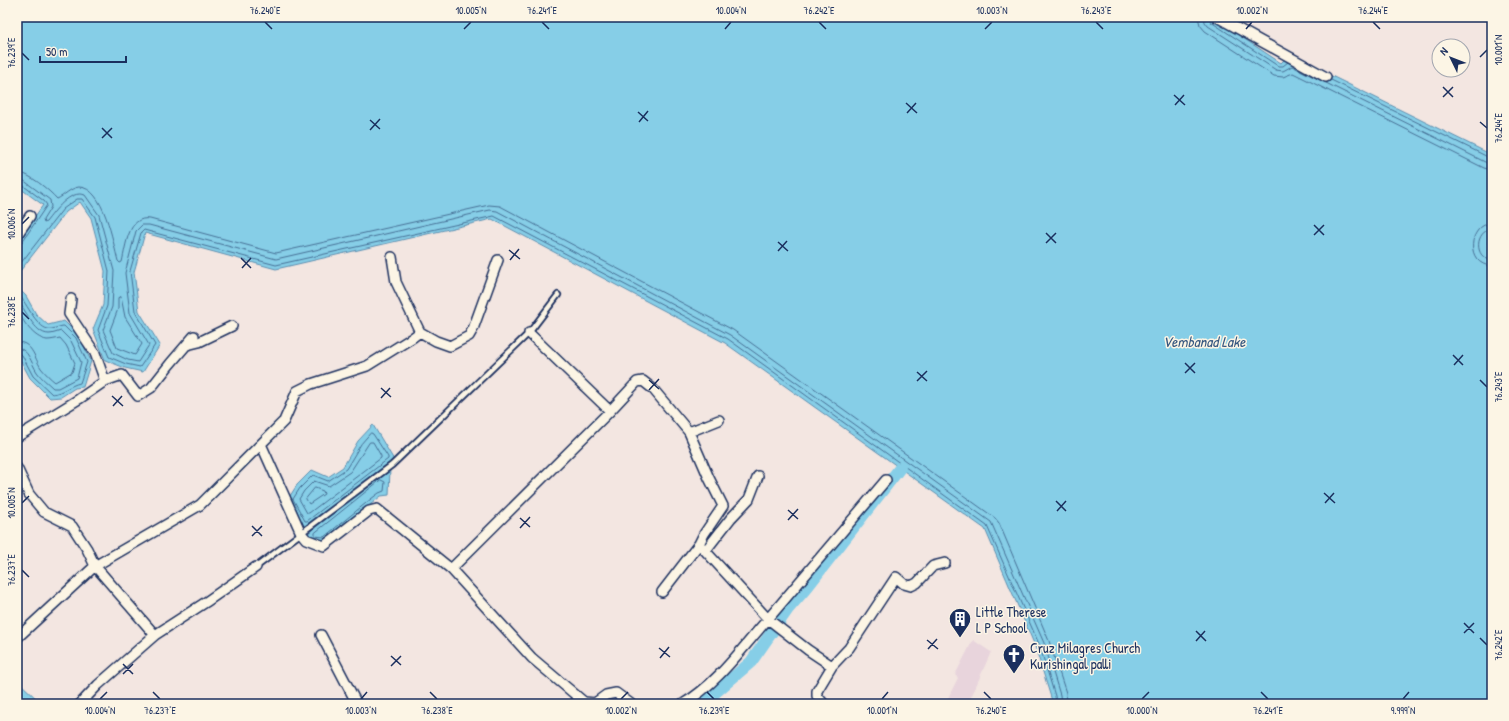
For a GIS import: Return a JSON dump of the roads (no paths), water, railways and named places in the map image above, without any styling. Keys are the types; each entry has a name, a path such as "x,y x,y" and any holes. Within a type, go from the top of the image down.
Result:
{"street":[{"path":"1217,17 1326,77"},
{"path":"17,235 30,216"},
{"path":"392,258 396,282 420,332 436,341 450,346 469,336 473,330 498,260"},
{"path":"71,299 69,314 95,353 105,381"},
{"path":"187,345 199,342 232,326"},
{"path":"17,638 95,566 200,505 284,421 297,392 311,384 367,366 420,332"},
{"path":"529,333 610,411"},
{"path":"17,437 79,399 105,381 122,375 138,396 151,388 194,336"},
{"path":"451,569 610,411 637,382 643,381 653,389 689,432 722,506 704,534 703,547 770,620 808,650 832,666"},
{"path":"689,432 719,420"},
{"path":"261,444 301,534 306,539 324,546 369,511 377,509 451,569 532,658 584,702 595,703 606,695 616,693 631,704"},
{"path":"17,468 29,494 44,512 72,526 87,549 95,566 155,635"},
{"path":"662,592 749,499 758,476"},
{"path":"683,704 694,697 719,674 770,620 886,480"},
{"path":"824,704 817,696 817,691 832,666 849,648 896,576 904,584 911,586 918,583 934,566 945,563"},
{"path":"80,704 98,685 155,635 256,567"},
{"path":"321,635 357,704"}],"lane":[{"path":"256,567 392,465 529,333 558,295"}],"water":[{"name":"Vembanad Lake","path":"17,17 1211,17 1281,63 1289,55 1492,155 1492,234 1487,247 1492,252 1492,704 1053,704 1035,646 985,529 725,343 492,219 276,269 145,233 134,272 139,311 160,345 143,372 125,368 105,360 93,329 103,305 105,271 91,218 80,202 66,212 17,275 17,242 43,205 17,186"},
{"path":"17,287 26,296 36,314 48,325 64,321 79,336 91,361 83,387 75,388 61,397 50,398 30,378 17,354"},
{"path":"373,425 394,460 304,528 288,499 297,485 312,470 328,477 343,467 358,441"},
{"path":"390,468 389,495 381,496 325,542 314,540 307,534"},
{"path":"17,680 18,681 42,704 17,704"}],"waterway":[{"path":"702,704 751,662 788,609 808,586 900,468"}],"place":[{"name":"Little Therese L P School","path":"960,638"},
{"name":"Cruz Milagres Church Kurishingal palli","path":"1014,674"}]}
